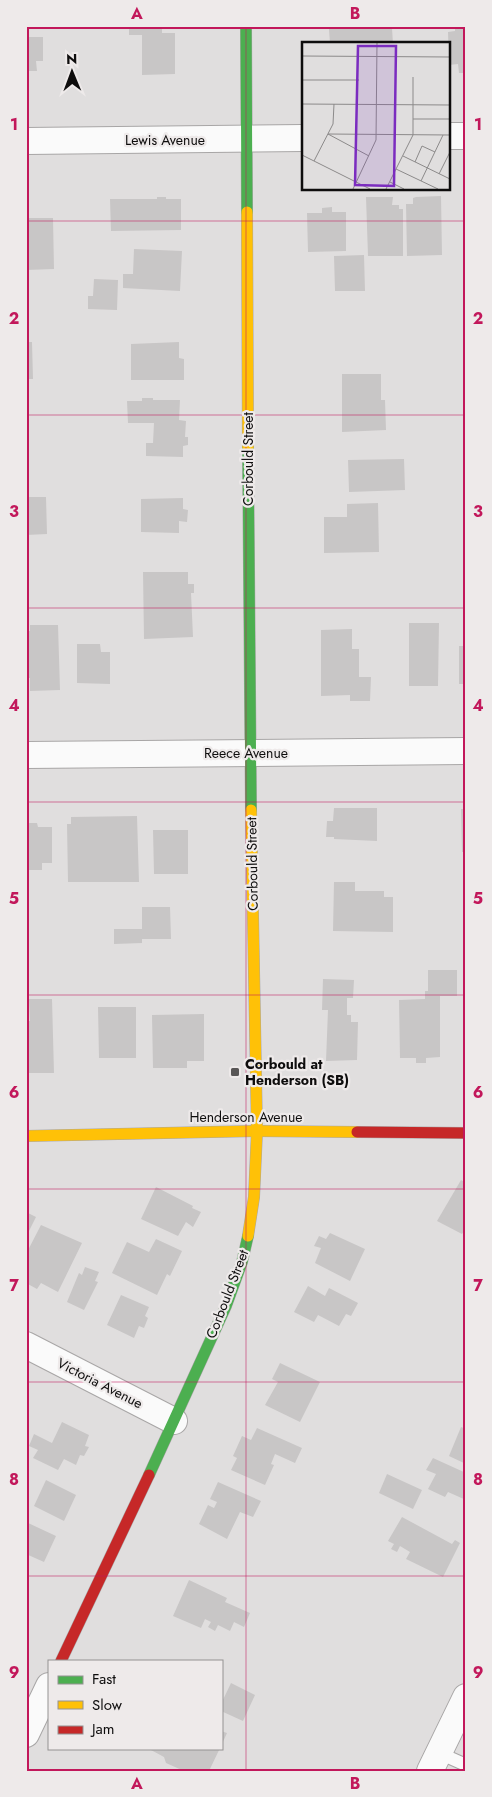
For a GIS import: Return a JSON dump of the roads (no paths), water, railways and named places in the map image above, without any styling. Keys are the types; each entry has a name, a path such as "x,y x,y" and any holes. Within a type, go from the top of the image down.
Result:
{"street":[{"name":"Corbould Street","path":"61,1660 174,1421 242,1262 257,1172 250,753 246,26"},
{"path":"450,136 466,136"},
{"name":"Lewis Avenue","path":"26,141 302,138"},
{"name":"Reece Avenue","path":"26,755 466,751"},
{"name":"Henderson Avenue","path":"26,1136 257,1131 466,1133"},
{"name":"Victoria Avenue","path":"26,1345 174,1421"},
{"path":"26,1734 48,1688"},
{"path":"435,1762 466,1697"}],"lane":[{"path":"435,1762 466,1765"}],"place":[{"name":"Corbould at Henderson (SB)","path":"235,1072"}]}
